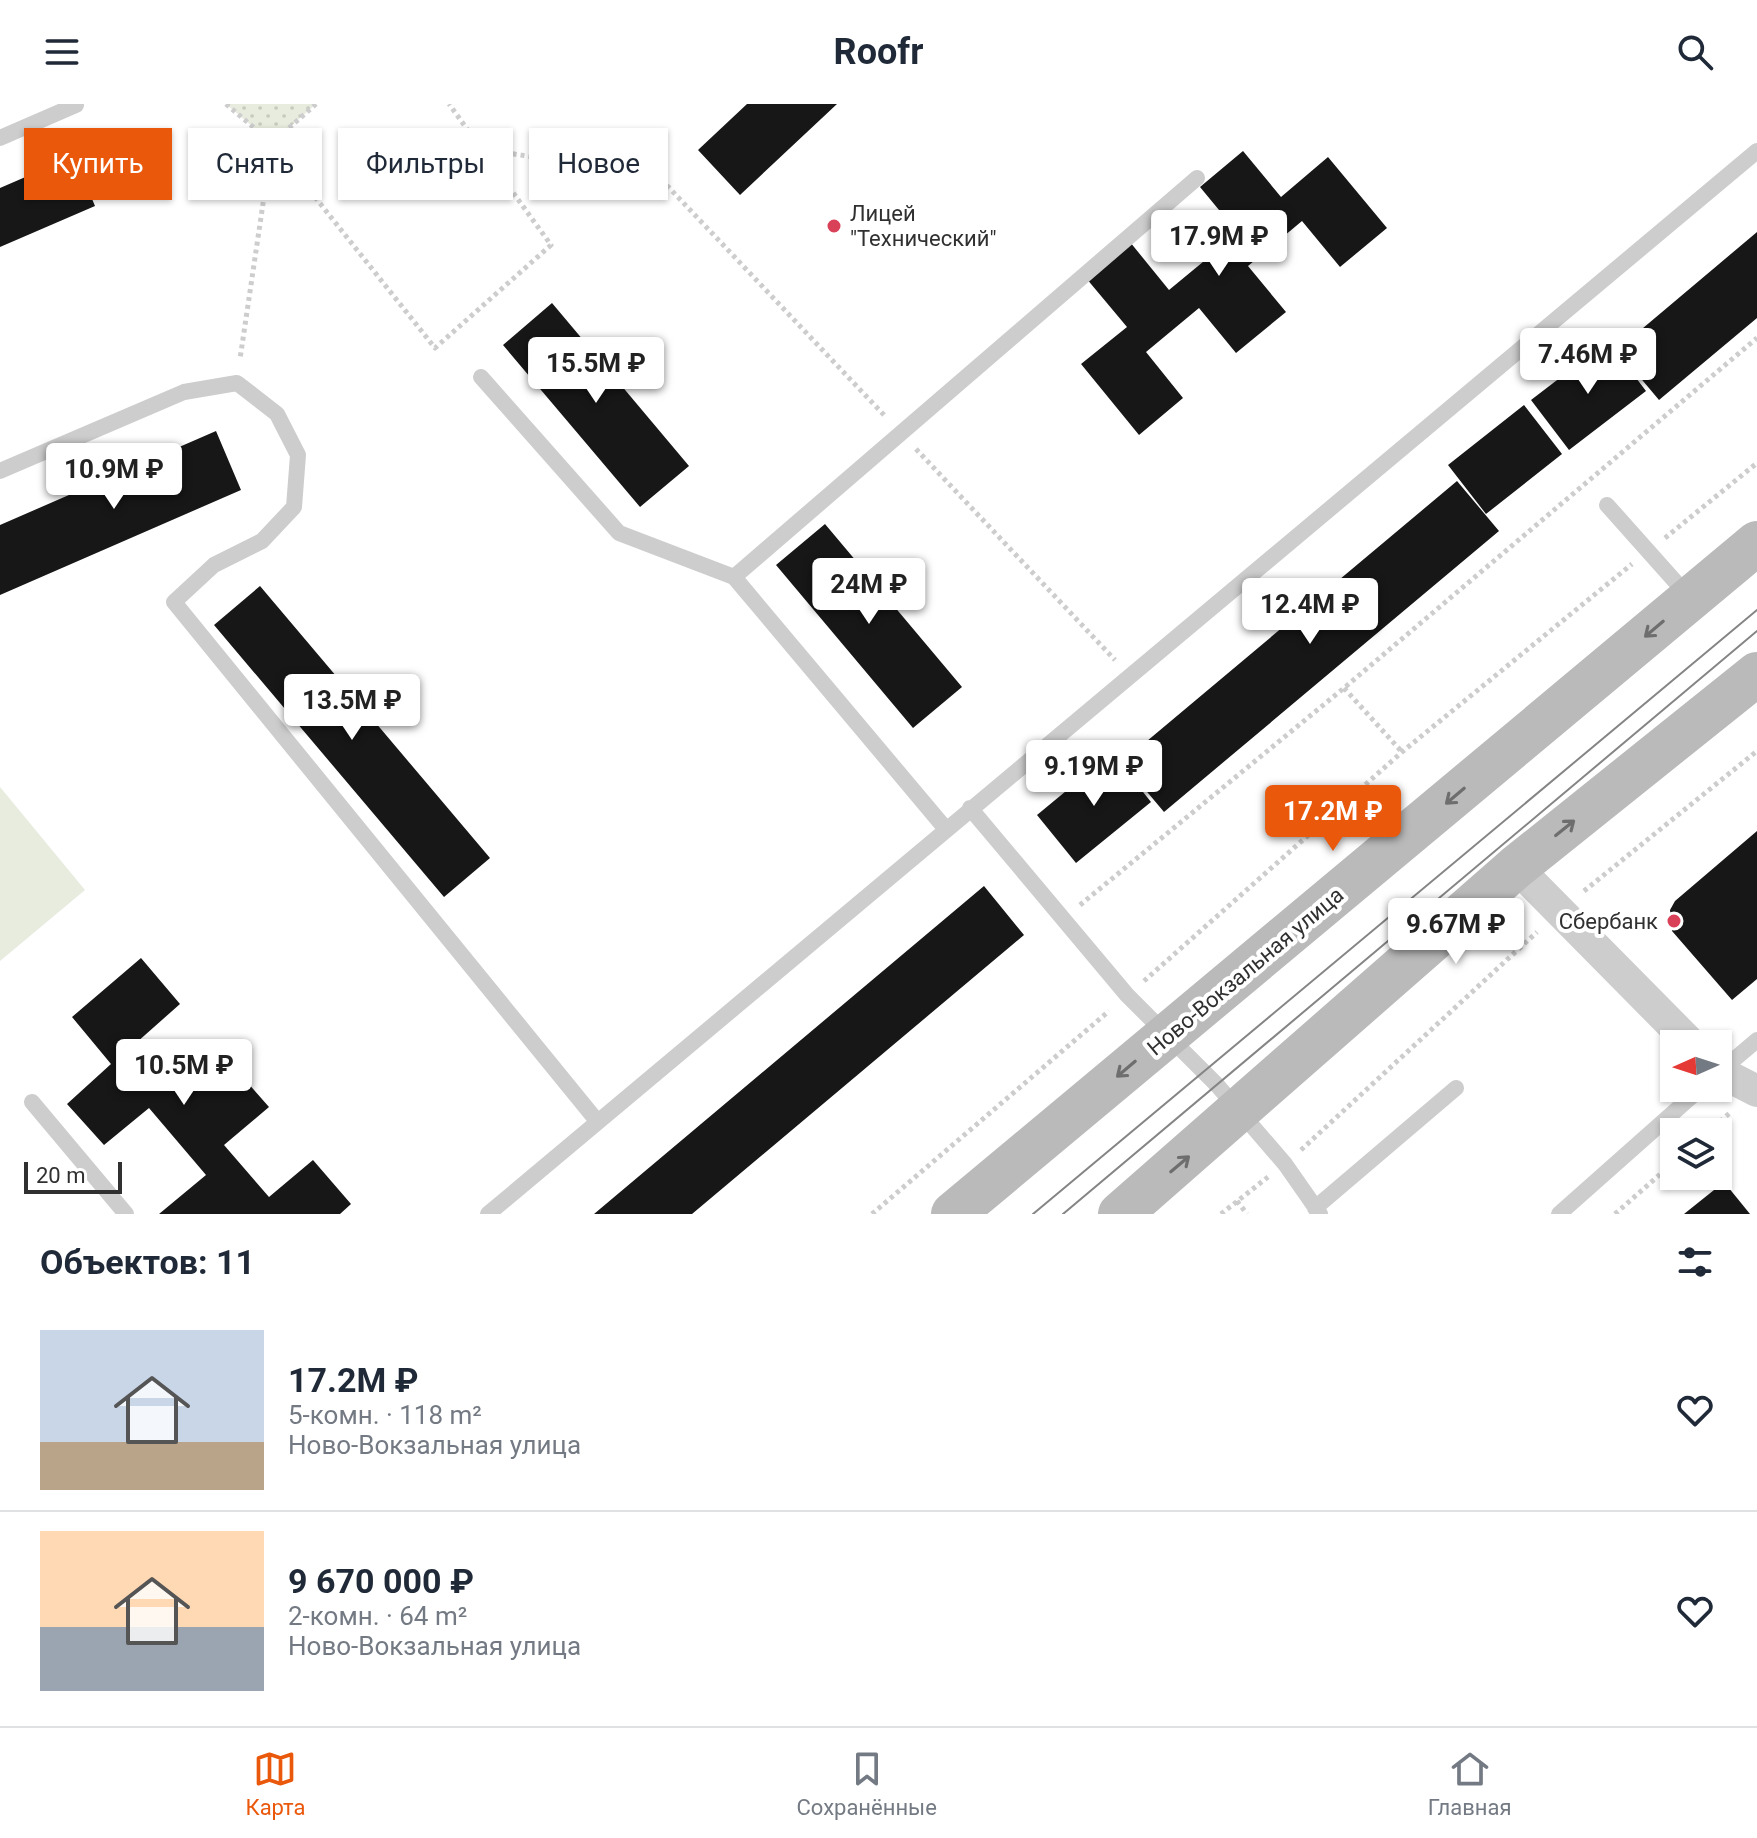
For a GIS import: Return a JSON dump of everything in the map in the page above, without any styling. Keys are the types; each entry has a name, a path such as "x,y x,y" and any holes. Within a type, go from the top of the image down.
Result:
{"main road":[{"name":"Ново-Вокзальная улица","path":"953,1214 1757,543"},
{"path":"1120,1214 1516,867 1757,674"}],"street":[{"path":"1516,867 1677,1030"},
{"path":"1732,1082 1757,1091"}],"lane":[{"path":"0,138 76,105"},
{"path":"488,1214 945,828 1757,151"},
{"path":"734,577 1197,178"},
{"path":"481,377 619,533 734,577 945,828"},
{"path":"0,471 184,392 237,383 277,414 298,455 294,507 262,541 214,565 174,602 597,1121"},
{"path":"1607,505 1691,599"},
{"path":"970,808 1127,995 1217,1085 1285,1164 1318,1211 1456,1088"},
{"path":"1732,1061 1757,1040"},
{"path":"32,1102 126,1214"},
{"path":"1559,1214 1685,1102"}],"path":[{"path":"226,104 254,128"},
{"path":"289,128 316,104"},
{"path":"449,104 466,128"},
{"path":"513,154 658,176 1130,675"},
{"path":"317,200 435,348 551,245 513,193"},
{"path":"237,383 264,200"},
{"path":"1063,919 1344,688 1757,338"},
{"path":"872,1214 1127,995 1402,752 1757,463"},
{"path":"1344,688 1402,752"},
{"path":"1221,1214 1285,1164 1558,912 1757,751"},
{"path":"1615,1214 1660,1174"},
{"path":"1237,1201 1247,1214"}],"shaded area":[{"path":"226,104 316,104 289,128 254,128"},
{"path":"0,787 85,890 0,961"}],"building":[{"path":"747,104 837,104 740,195 698,150"},
{"path":"1243,151 1281,197 1328,157 1387,228 1340,267 1302,221 1248,266 1286,312 1236,353 1199,308 1146,352 1183,398 1139,435 1081,364 1127,327 1086,278 1130,242 1169,290 1238,233 1200,187"},
{"path":"24,178 24,200 92,200 95,206 0,247 0,188"},
{"path":"1757,232 1757,318 1659,400 1617,350"},
{"path":"552,303 689,466 640,507 503,345"},
{"path":"1608,341 1646,391 1569,450 1531,400"},
{"path":"1524,405 1562,454 1486,514 1448,465"},
{"path":"216,431 241,490 0,595 0,525"},
{"path":"1457,481 1499,531 1164,812 1122,762"},
{"path":"825,524 962,687 913,728 776,565"},
{"path":"260,586 490,858 444,897 214,625"},
{"path":"1112,753 1151,802 1076,863 1037,815"},
{"path":"1757,831 1757,979 1732,1000 1672,931 1670,910 1675,901"},
{"path":"984,886 1024,935 692,1214 594,1214"},
{"path":"141,958 180,1004 136,1043 181,1096 226,1058 269,1107 224,1145 269,1197 313,1160 351,1204 340,1214 159,1214 206,1175 149,1108 104,1145 67,1104 111,1064 72,1017"},
{"path":"1714,1190 1730,1190 1750,1214 1684,1214"}],"tram line":[{"path":"1033,1214 1757,610"},
{"path":"1063,1214 1757,631"}],"place":[{"name":"Лицей \"Технический\"","path":"834,226"},
{"name":"Сбербанк","path":"1674,921"}]}
